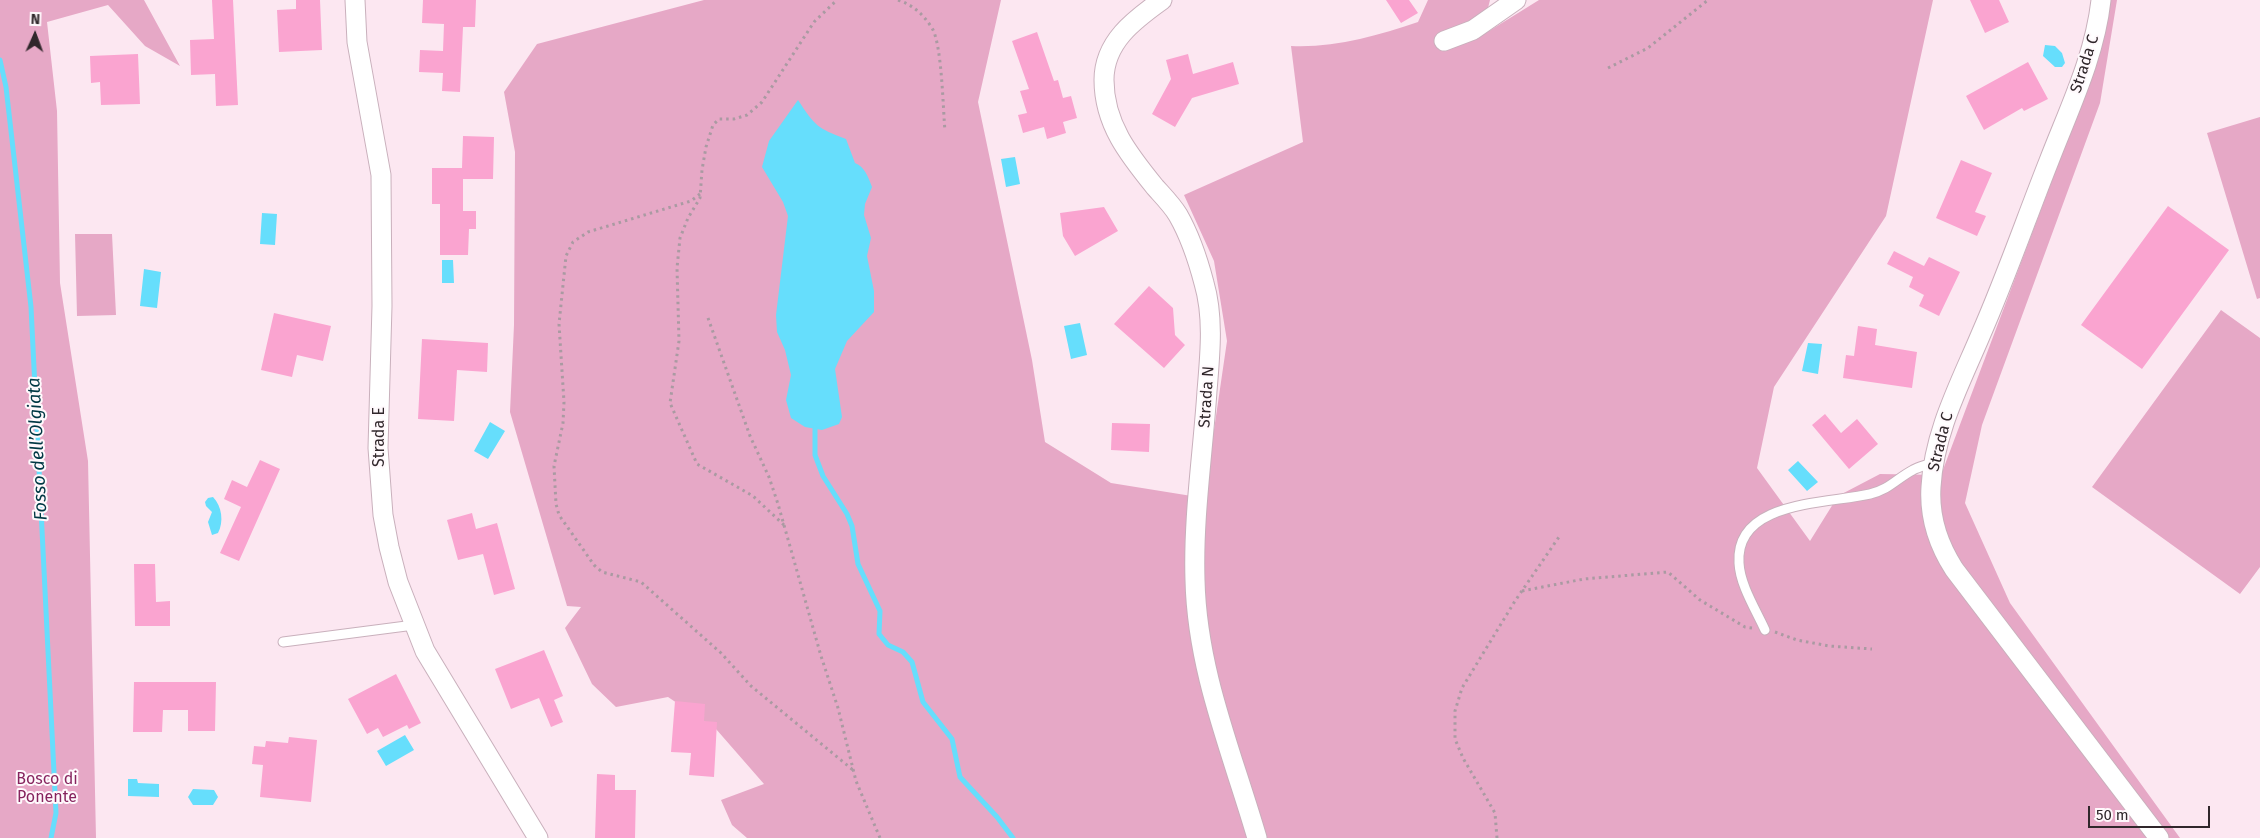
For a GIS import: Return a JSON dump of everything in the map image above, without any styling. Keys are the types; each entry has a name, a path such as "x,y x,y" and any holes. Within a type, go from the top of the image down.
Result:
{"street":[{"name":"Strada E","path":"355,0 357,42 381,175 382,306 378,448 382,499 394,566 414,625 435,669 538,838"},
{"name":"Strada N","path":"1162,0 1133,22 1114,43 1105,66 1104,85 1109,114 1117,136 1130,157 1178,214 1205,284 1210,318 1210,356 1195,547 1196,611 1206,674 1214,704 1257,838"},
{"path":"1444,41 1473,30 1516,0"},
{"name":"Strada C","path":"2101,0 2095,33 2081,80 1982,333 1945,417 1934,462 1931,488 1932,514 1937,538 1947,558 2160,838"}],"lane":[{"path":"1765,630 1743,580 1739,563 1742,538 1756,522 1770,514 1794,507 1888,488 1912,470 1934,462"},
{"path":"282,642 414,625"}],"path":[{"path":"784,525 753,496 698,464 670,403 679,341 677,268 680,238 700,194 702,170 713,126 719,119 734,119 746,116 762,102 814,22 837,0"},
{"path":"898,0 913,5 933,30 939,60 945,131"},
{"path":"1608,68 1648,48 1708,0"},
{"path":"700,194 690,201 588,232 573,242 566,256 559,324 563,423 554,466 556,504 559,515 594,565 602,572 641,582 721,653 751,686 853,770"},
{"path":"690,201 695,207"},
{"path":"708,318 750,436 769,477 838,708 853,770 880,838"},
{"path":"1497,838 1495,813 1463,758 1455,739 1455,711 1462,688 1522,591 1561,534"},
{"path":"1522,591 1584,579 1668,572 1700,600 1745,626 1829,646 1872,649"}],"green space":[{"name":"Bosco di Ponente","path":"0,0 144,0 180,66 145,46 108,5 47,22 57,111 60,283 88,461 96,838 0,838"},
{"path":"704,0 1001,0 978,102 1032,360 1045,442 1111,483 1204,498 1227,341 1214,261 1184,195 1303,142 1291,46 1323,45 1355,40 1418,22 1428,0 1490,0 1481,36 1539,0 1933,0 1886,216 1774,387 1757,468 1810,541 1838,496 1880,474 1941,475 2086,90 2107,25 2109,0 2117,0 2100,103 1982,425 1965,503 2010,603 2180,838 747,838 732,825 721,800 764,784 716,729 668,697 616,707 592,684 565,628 581,607 567,606 510,412 514,325 515,152 504,92 537,44"},
{"path":"2260,117 2260,298 2257,299 2207,133"},
{"path":"75,234 112,234 116,315 77,316"},
{"path":"2221,310 2260,338 2260,567 2240,594 2092,487"}],"water":[{"path":"2045,45 2055,46 2062,53 2065,63 2062,67 2055,67 2043,56"},
{"path":"798,100 813,121 823,129 846,139 855,163 864,170 872,187 865,204 864,215 871,238 867,256 874,291 874,312 847,341 835,369 842,417 839,424 822,430 805,427 791,418 786,400 791,375 785,350 777,332 776,315 788,216 783,202 762,167 769,141"},
{"path":"1015,157 1020,184 1006,187 1001,159"},
{"path":"262,213 277,214 275,245 260,244"},
{"path":"442,260 453,260 454,283 442,283"},
{"path":"144,269 161,272 157,308 140,306"},
{"path":"1080,323 1087,355 1071,359 1064,326"},
{"path":"1808,343 1822,344 1818,374 1802,371"},
{"path":"490,422 505,431 488,459 474,451"},
{"path":"1798,461 1818,482 1807,491 1788,470"},
{"path":"213,497 220,509 221,519 218,533 212,535 208,522 212,512 205,502 208,498"},
{"path":"405,735 414,750 386,766 377,751"},
{"path":"128,779 137,779 138,783 159,784 159,797 128,796"},
{"path":"193,789 214,790 218,797 213,805 193,805 188,797"}],"building":[{"path":"212,0 233,0 238,105 216,106 215,74 191,75 190,40 214,39"},
{"path":"296,0 320,0 322,50 279,52 277,10 296,9"},
{"path":"423,0 476,0 475,27 463,27 460,92 442,91 443,73 419,72 420,50 443,51 444,24 422,23"},
{"path":"1386,0 1409,0 1418,13 1401,23"},
{"path":"1970,0 1999,0 2009,22 1985,33"},
{"path":"1037,32 1054,81 1058,80 1063,98 1071,96 1077,118 1063,122 1066,133 1047,139 1044,127 1023,133 1018,115 1027,113 1020,91 1029,89 1012,41"},
{"path":"138,54 140,104 101,105 100,82 91,83 90,56"},
{"path":"1188,54 1193,74 1233,62 1239,84 1192,98 1175,127 1152,114 1171,79 1166,60"},
{"path":"2028,62 2048,99 2024,111 2022,108 1984,130 1966,96"},
{"path":"463,136 494,137 493,179 463,179 463,211 476,211 476,229 469,229 468,255 440,255 440,204 432,204 432,168 462,168"},
{"path":"1961,160 1992,173 1975,212 1986,216 1977,236 1936,218"},
{"path":"2168,206 2229,250 2142,369 2081,325"},
{"path":"1104,207 1118,231 1075,256 1063,236 1060,213"},
{"path":"1894,251 1924,266 1929,257 1960,272 1939,316 1919,306 1924,295 1909,287 1913,277 1887,264"},
{"path":"1149,286 1173,308 1175,335 1185,345 1164,368 1114,324"},
{"path":"274,313 331,326 323,361 297,355 292,377 261,370"},
{"path":"1858,326 1877,329 1875,345 1917,352 1912,388 1843,378 1846,355 1854,356"},
{"path":"422,339 488,343 487,372 457,370 454,421 418,419"},
{"path":"1825,414 1841,433 1857,419 1878,444 1849,469 1812,425"},
{"path":"1112,423 1150,424 1149,452 1111,450"},
{"path":"260,460 280,469 239,561 220,553 241,507 224,499 232,480 247,487"},
{"path":"472,513 476,529 497,523 515,589 494,595 483,554 458,560 447,520"},
{"path":"134,564 155,564 156,602 170,601 170,626 135,626"},
{"path":"544,650 563,696 554,700 563,722 551,727 539,698 511,709 495,669"},
{"path":"396,674 421,723 409,729 407,725 383,737 378,728 367,734 348,699"},
{"path":"134,682 216,682 215,731 188,731 188,710 163,710 162,732 133,732"},
{"path":"675,701 705,704 704,721 717,722 714,777 689,775 691,753 671,752"},
{"path":"289,737 317,740 311,802 260,797 263,765 252,764 254,746 265,747 266,741 288,743"},
{"path":"597,774 615,775 615,790 636,790 635,838 595,838"}],"waterway":[{"name":"Fosso dell’Olgiata","path":"0,60 6,87 31,307 56,813 51,838"},
{"path":"815,429 815,455 823,476 847,514 852,526 858,564 880,611 879,634 888,645 903,652 912,662 923,702 952,739 960,777 997,817 1013,838"}]}
